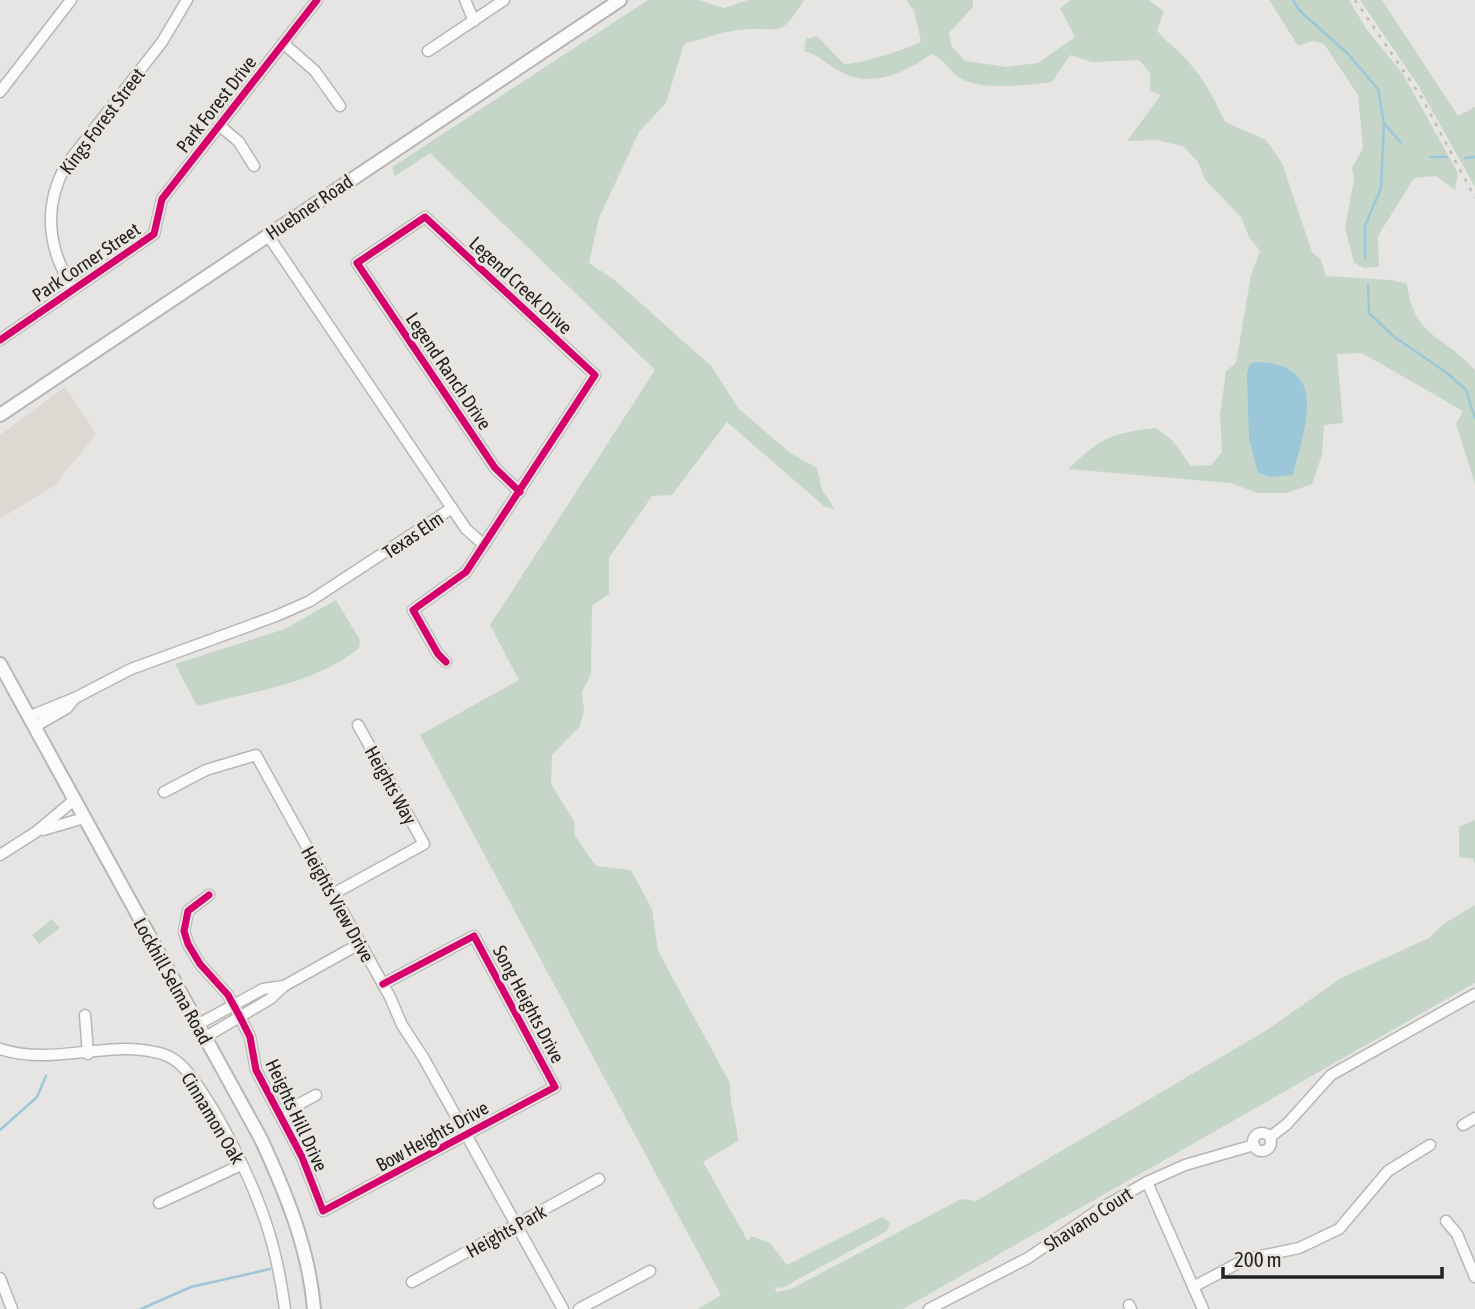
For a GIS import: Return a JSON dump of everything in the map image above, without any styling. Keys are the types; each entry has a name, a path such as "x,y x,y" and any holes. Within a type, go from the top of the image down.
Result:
{"main road":[{"name":"Huebner Road","path":"0,415 620,0"},
{"name":"Lockhill Selma Road","path":"0,664 261,1139 283,1187 300,1237 314,1309"}],"street":[{"path":"0,92 71,0"},
{"name":"Kings Forest Street","path":"73,289 57,260 51,239 50,217 56,184 66,165 162,41 187,0"},
{"name":"Park Forest Drive","path":"154,234 162,199 317,0"},
{"path":"465,0 474,21"},
{"path":"428,51 504,0"},
{"path":"283,43 315,71 340,106"},
{"path":"219,125 239,142 254,166"},
{"name":"Legend Creek Drive","path":"357,263 425,218 595,375 520,492"},
{"name":"Park Corner Street","path":"0,340 154,234"},
{"name":"Texas Elm","path":"31,722 131,669 310,601 406,541 452,508 267,234"},
{"name":"Legend Ranch Drive","path":"357,263 495,468 520,492"},
{"path":"446,662 413,610 466,572 520,492"},
{"path":"452,508 472,537 484,545"},
{"name":"Heights Way","path":"333,894 424,844 358,725"},
{"name":"Heights View Drive","path":"164,792 206,770 256,755 361,943 402,1025 423,1057 563,1309"},
{"path":"0,855 36,832 74,800"},
{"path":"36,832 84,818"},
{"name":"Heights Hill Drive","path":"209,895 188,911 184,931 192,955 218,982 234,1005 250,1037 256,1070 281,1114 323,1211"},
{"name":"Song Heights Drive","path":"383,984 474,936 555,1087"},
{"path":"204,1038 270,999 284,986 361,943"},
{"path":"197,1025 263,989 284,986"},
{"name":"Shavano Court","path":"929,1309 1028,1258 1098,1210 1147,1182 1185,1165 1254,1145 1258,1134 1270,1137 1287,1124 1331,1075 1475,994"},
{"path":"85,1015 88,1054"},
{"name":"Cinnamon Oak","path":"0,1049 38,1057 141,1050 166,1055 177,1061 201,1092 241,1165 265,1221 285,1309"},
{"name":"Bow Heights Drive","path":"323,1211 555,1087"},
{"path":"281,1114 316,1095"},
{"path":"1463,1125 1475,1118"},
{"path":"1193,1287 1246,1259 1299,1248 1339,1229 1388,1171 1430,1144"},
{"path":"159,1203 241,1165"},
{"name":"Heights Park","path":"412,1282 599,1179"},
{"path":"1147,1182 1203,1309"},
{"path":"1446,1221 1457,1234 1475,1277"},
{"path":"579,1309 650,1271"},
{"path":"0,1278 12,1309"}],"shaded area":[{"path":"65,387 96,434 55,485 0,519 0,435"}],"green space":[{"path":"648,0 698,0 724,8 748,0 804,0 783,27 732,31 684,44 666,103 639,132 599,218 589,263 616,281 712,367 738,408 790,453 817,468 822,490 835,509 825,507 727,422 672,495 652,496 609,558 609,594 592,606 591,674 582,692 584,711 580,726 552,755 551,784 574,821 575,836 596,866 631,870 652,909 658,951 730,1083 738,1141 703,1162 748,1241 751,1236 770,1243 787,1265 882,1217 890,1222 887,1231 782,1288 774,1287 777,1292 791,1289 961,1199 976,1201 1267,1030 1341,978 1429,938 1445,923 1475,905 1475,983 903,1309 698,1309 721,1295 420,735 519,680 490,625 655,370 430,153 395,176 392,167"},
{"path":"906,0 973,0 973,7 949,33 952,47 965,61 1007,67 1038,63 1075,37 1060,8 1071,0 1148,0 1164,11 1157,30 1200,77 1225,122 1266,140 1282,163 1312,252 1321,260 1326,276 1392,280 1407,284 1416,315 1423,325 1475,370 1475,484 1456,424 1463,411 1362,353 1337,354 1343,423 1324,425 1322,455 1312,484 1287,493 1258,493 1230,483 1068,469 1089,450 1107,439 1127,432 1156,428 1172,440 1191,466 1211,465 1222,452 1220,415 1226,371 1236,363 1251,275 1260,251 1249,237 1241,217 1205,180 1198,162 1183,146 1156,140 1127,141 1161,95 1150,91 1150,73 1139,60 1092,62 1070,55 1052,82 992,86 960,78 931,54 901,72 866,79 843,73 804,51 806,39 817,36 844,64 851,64 916,44 921,41 914,11"},
{"path":"1269,0 1349,0 1367,30 1403,74 1458,173 1455,190 1436,176 1414,178 1378,236 1379,267 1363,268 1354,262 1345,228 1354,179 1352,168 1363,148 1358,95 1324,44 1313,41 1298,46"},
{"path":"1360,0 1382,0 1458,116 1475,107 1475,187 1418,85"},
{"path":"336,600 360,640 359,648 342,660 303,678 197,706 175,664 285,629"},
{"path":"1475,820 1475,864 1473,859 1459,857 1459,827"},
{"path":"52,919 60,928 39,944 32,935"}],"water":[{"path":"1255,362 1279,365 1295,374 1304,386 1306,419 1293,475 1271,477 1258,473 1249,439 1247,375 1249,365"}],"waterway":[{"path":"1293,0 1300,11 1348,54 1378,89 1384,123 1381,188 1365,226 1365,258"},
{"path":"1384,123 1401,143"},
{"path":"1431,157 1447,157"},
{"path":"1465,158 1475,157"},
{"path":"1368,285 1369,313 1393,336 1447,373 1466,390 1475,418"},
{"path":"0,1130 37,1097 46,1076"},
{"path":"141,1309 191,1287 270,1269"}],"railway":[{"path":"1355,0 1422,98 1475,198"}],"cycle path":[{"path":"0,340 154,234 162,199 317,0"},
{"path":"446,662 438,654 413,610 466,572 595,375 425,217 357,263 495,468 520,492"},
{"path":"209,895 188,911 184,931 188,944 200,964 228,995 240,1017 250,1037 256,1070 302,1157 323,1211 555,1087 474,936 383,984"}]}
